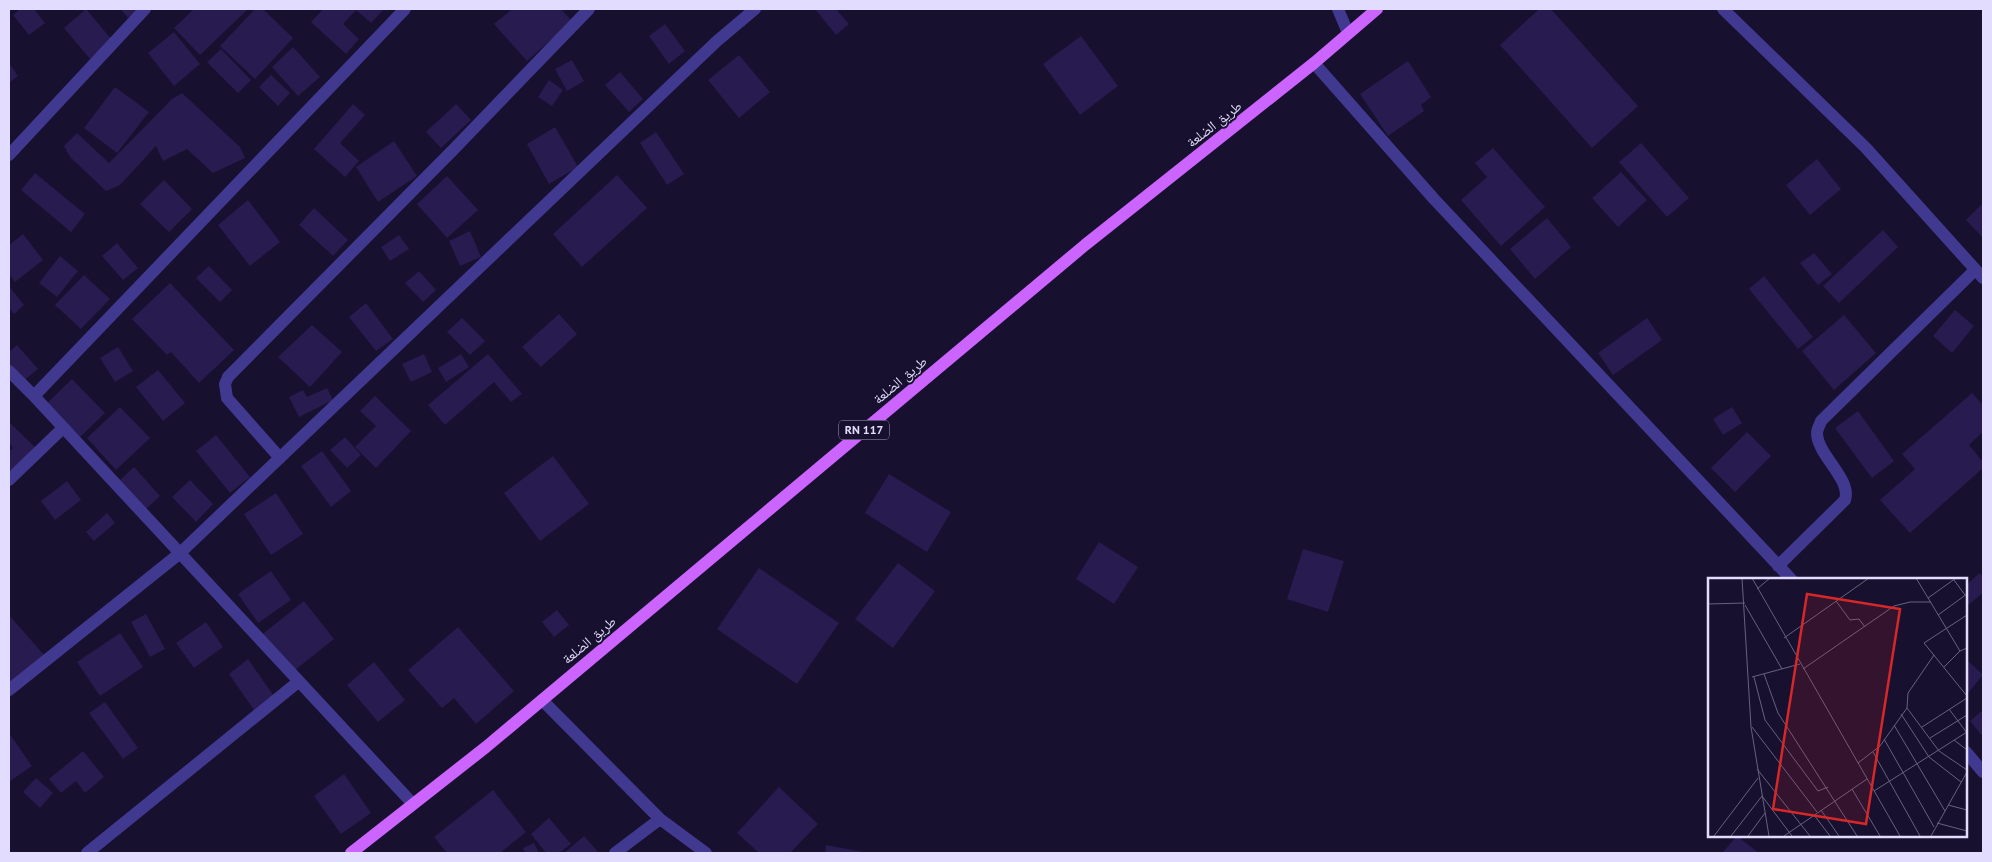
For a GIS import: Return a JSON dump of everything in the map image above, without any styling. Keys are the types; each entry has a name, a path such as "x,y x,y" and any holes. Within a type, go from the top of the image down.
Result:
{"main road":[{"name":"طريق الضلعة","path":"351,853 542,700 1085,245 1314,64 1378,9"}],"street":[{"path":"9,155 145,9"},
{"path":"34,396 405,9"},
{"path":"280,458 228,398 225,384 228,377 453,150 589,9"},
{"path":"9,690 179,554 717,41 755,9"},
{"path":"1338,9 1348,33"},
{"path":"1723,9 1866,148 1979,274 1821,421 1817,432 1820,442 1846,488 1845,500 1778,566"},
{"path":"1314,64 1434,199 1790,578"},
{"path":"9,371 413,804"},
{"path":"9,480 64,428"},
{"path":"87,853 298,682"},
{"path":"542,700 660,819 706,853"},
{"path":"1967,753 1983,772"},
{"path":"615,853 660,819"}],"building":[{"path":"20,9 34,9 45,23 29,35 13,15"},
{"path":"86,9 112,40 90,59 64,28"},
{"path":"121,9 141,9 128,18"},
{"path":"194,9 247,10 200,55 174,28"},
{"path":"255,9 263,9 293,38 255,79 220,46"},
{"path":"323,9 384,9 371,23 356,10 343,24 359,39 346,54 311,22"},
{"path":"512,9 561,9 572,21 527,61 494,24"},
{"path":"815,9 836,9 849,24 836,35"},
{"path":"1539,9 1551,9 1638,106 1592,148 1500,45"},
{"path":"665,24 685,51 669,64 649,36"},
{"path":"174,32 200,64 174,86 148,53"},
{"path":"1081,36 1118,86 1080,115 1043,64"},
{"path":"293,47 320,77 298,96 272,67"},
{"path":"221,49 251,80 238,93 207,62"},
{"path":"739,55 770,92 739,118 708,80"},
{"path":"572,60 584,81 567,91 555,69"},
{"path":"1408,61 1431,97 1421,105 1424,111 1388,136 1360,94"},
{"path":"9,63 18,76 9,83"},
{"path":"620,72 643,99 629,112 605,85"},
{"path":"271,75 290,93 278,106 259,87"},
{"path":"549,80 563,90 552,106 538,97"},
{"path":"115,87 149,112 117,153 84,128"},
{"path":"182,93 240,147 245,158 213,173 187,149 163,161 156,146 120,185 106,191 70,157 64,146 77,133 109,163 172,99"},
{"path":"353,104 365,115 340,143 359,161 345,177 314,149"},
{"path":"456,104 471,120 441,148 426,132"},
{"path":"555,127 578,167 549,184 527,144"},
{"path":"656,132 684,174 667,185 640,143"},
{"path":"394,141 417,176 378,202 356,167"},
{"path":"1641,143 1689,198 1667,217 1619,162"},
{"path":"1493,148 1545,207 1501,246 1461,200 1487,177 1475,163"},
{"path":"1817,159 1841,189 1810,215 1786,185"},
{"path":"1621,172 1647,200 1618,227 1592,198"},
{"path":"35,173 85,214 71,232 21,190"},
{"path":"617,175 647,208 582,267 553,234"},
{"path":"447,176 478,210 447,238 417,204"},
{"path":"164,180 192,209 169,232 140,204"},
{"path":"248,200 280,242 250,266 218,225"},
{"path":"1983,203 1983,238 1966,220"},
{"path":"314,208 348,240 333,256 299,225"},
{"path":"1547,218 1571,247 1535,279 1510,249"},
{"path":"1883,230 1898,247 1839,303 1823,286"},
{"path":"470,231 481,257 460,266 449,241"},
{"path":"23,234 43,260 15,282 9,274 9,245"},
{"path":"399,235 409,249 390,261 381,247"},
{"path":"117,243 138,268 123,280 102,256"},
{"path":"1814,253 1832,274 1818,285 1800,263"},
{"path":"60,256 78,271 57,297 39,283"},
{"path":"209,266 232,290 220,302 196,278"},
{"path":"419,271 436,290 423,302 405,283"},
{"path":"84,275 110,299 81,329 55,305"},
{"path":"1764,276 1813,337 1798,349 1749,289"},
{"path":"170,283 234,350 199,383 171,352 167,355 132,319"},
{"path":"9,286 24,305 14,314 9,308"},
{"path":"366,303 393,339 376,351 349,317"},
{"path":"1955,310 1974,326 1952,353 1933,336"},
{"path":"559,314 577,334 541,367 522,347"},
{"path":"1844,315 1876,353 1834,390 1802,351"},
{"path":"462,318 485,341 470,355 447,332"},
{"path":"1647,318 1662,340 1613,375 1598,353"},
{"path":"312,325 342,352 310,387 278,357"},
{"path":"17,345 38,369 21,383 9,369 9,352"},
{"path":"118,347 133,371 115,382 100,358"},
{"path":"424,354 432,372 411,382 402,364"},
{"path":"461,354 469,367 446,382 438,368"},
{"path":"488,354 522,394 511,402 494,382 445,425 428,405"},
{"path":"158,370 185,403 163,421 136,387"},
{"path":"72,379 105,413 75,442 42,408"},
{"path":"327,388 333,400 299,417 289,397 303,390 307,397"},
{"path":"1972,393 1983,405 1983,432 1969,445 1983,462 1983,468 1910,533 1880,500 1915,469 1902,454"},
{"path":"375,396 411,431 376,468 355,447 376,426 360,411"},
{"path":"120,407 150,438 116,470 87,438"},
{"path":"1732,407 1742,423 1723,435 1713,419"},
{"path":"1858,411 1894,461 1872,478 1835,428"},
{"path":"9,422 37,449 14,473 9,468 9,452 13,448 9,443"},
{"path":"1747,432 1771,456 1735,492 1711,468"},
{"path":"216,435 250,477 230,493 196,451"},
{"path":"345,437 361,455 347,468 330,450"},
{"path":"322,451 351,491 331,507 301,466"},
{"path":"553,456 589,504 540,541 504,493"},
{"path":"134,467 160,496 145,510 119,481"},
{"path":"889,474 951,512 927,552 865,513"},
{"path":"190,480 213,504 196,522 172,497"},
{"path":"67,481 81,500 55,520 41,501"},
{"path":"276,493 303,534 271,555 244,514"},
{"path":"107,513 115,523 94,541 86,532"},
{"path":"1099,542 1138,567 1114,604 1076,579"},
{"path":"1303,549 1344,561 1328,612 1287,599"},
{"path":"898,563 935,591 893,648 855,619"},
{"path":"759,568 839,623 797,684 717,629"},
{"path":"271,571 291,600 258,623 238,594"},
{"path":"1980,573 1983,577 1983,593 1967,606 1967,584"},
{"path":"304,601 334,639 290,674 260,636"},
{"path":"557,610 569,625 554,637 542,622"},
{"path":"146,614 165,649 150,657 131,622"},
{"path":"9,615 45,656 9,686"},
{"path":"206,622 223,647 194,668 176,643"},
{"path":"458,627 514,691 476,724 454,698 442,708 408,670"},
{"path":"120,633 143,667 100,696 77,662"},
{"path":"248,659 276,699 256,713 229,674"},
{"path":"1967,660 1983,675 1967,692"},
{"path":"374,662 405,700 378,722 347,685"},
{"path":"105,702 138,748 123,759 89,713"},
{"path":"1983,710 1983,737 1970,721"},
{"path":"9,733 32,766 9,782"},
{"path":"83,751 104,777 85,793 76,781 61,793 49,779"},
{"path":"344,774 371,813 341,834 314,796"},
{"path":"36,778 53,793 40,808 23,792"},
{"path":"779,787 818,824 790,853 759,853 737,833"},
{"path":"493,790 526,832 500,853 447,853 434,837"},
{"path":"549,818 571,844 559,853 546,853 531,834"},
{"path":"584,836 599,853 564,853"},
{"path":"1736,837 1738,837 1759,853 1722,853"},
{"path":"534,843 539,853 525,853 523,848"},
{"path":"826,845 864,852 864,853 825,853"}]}
